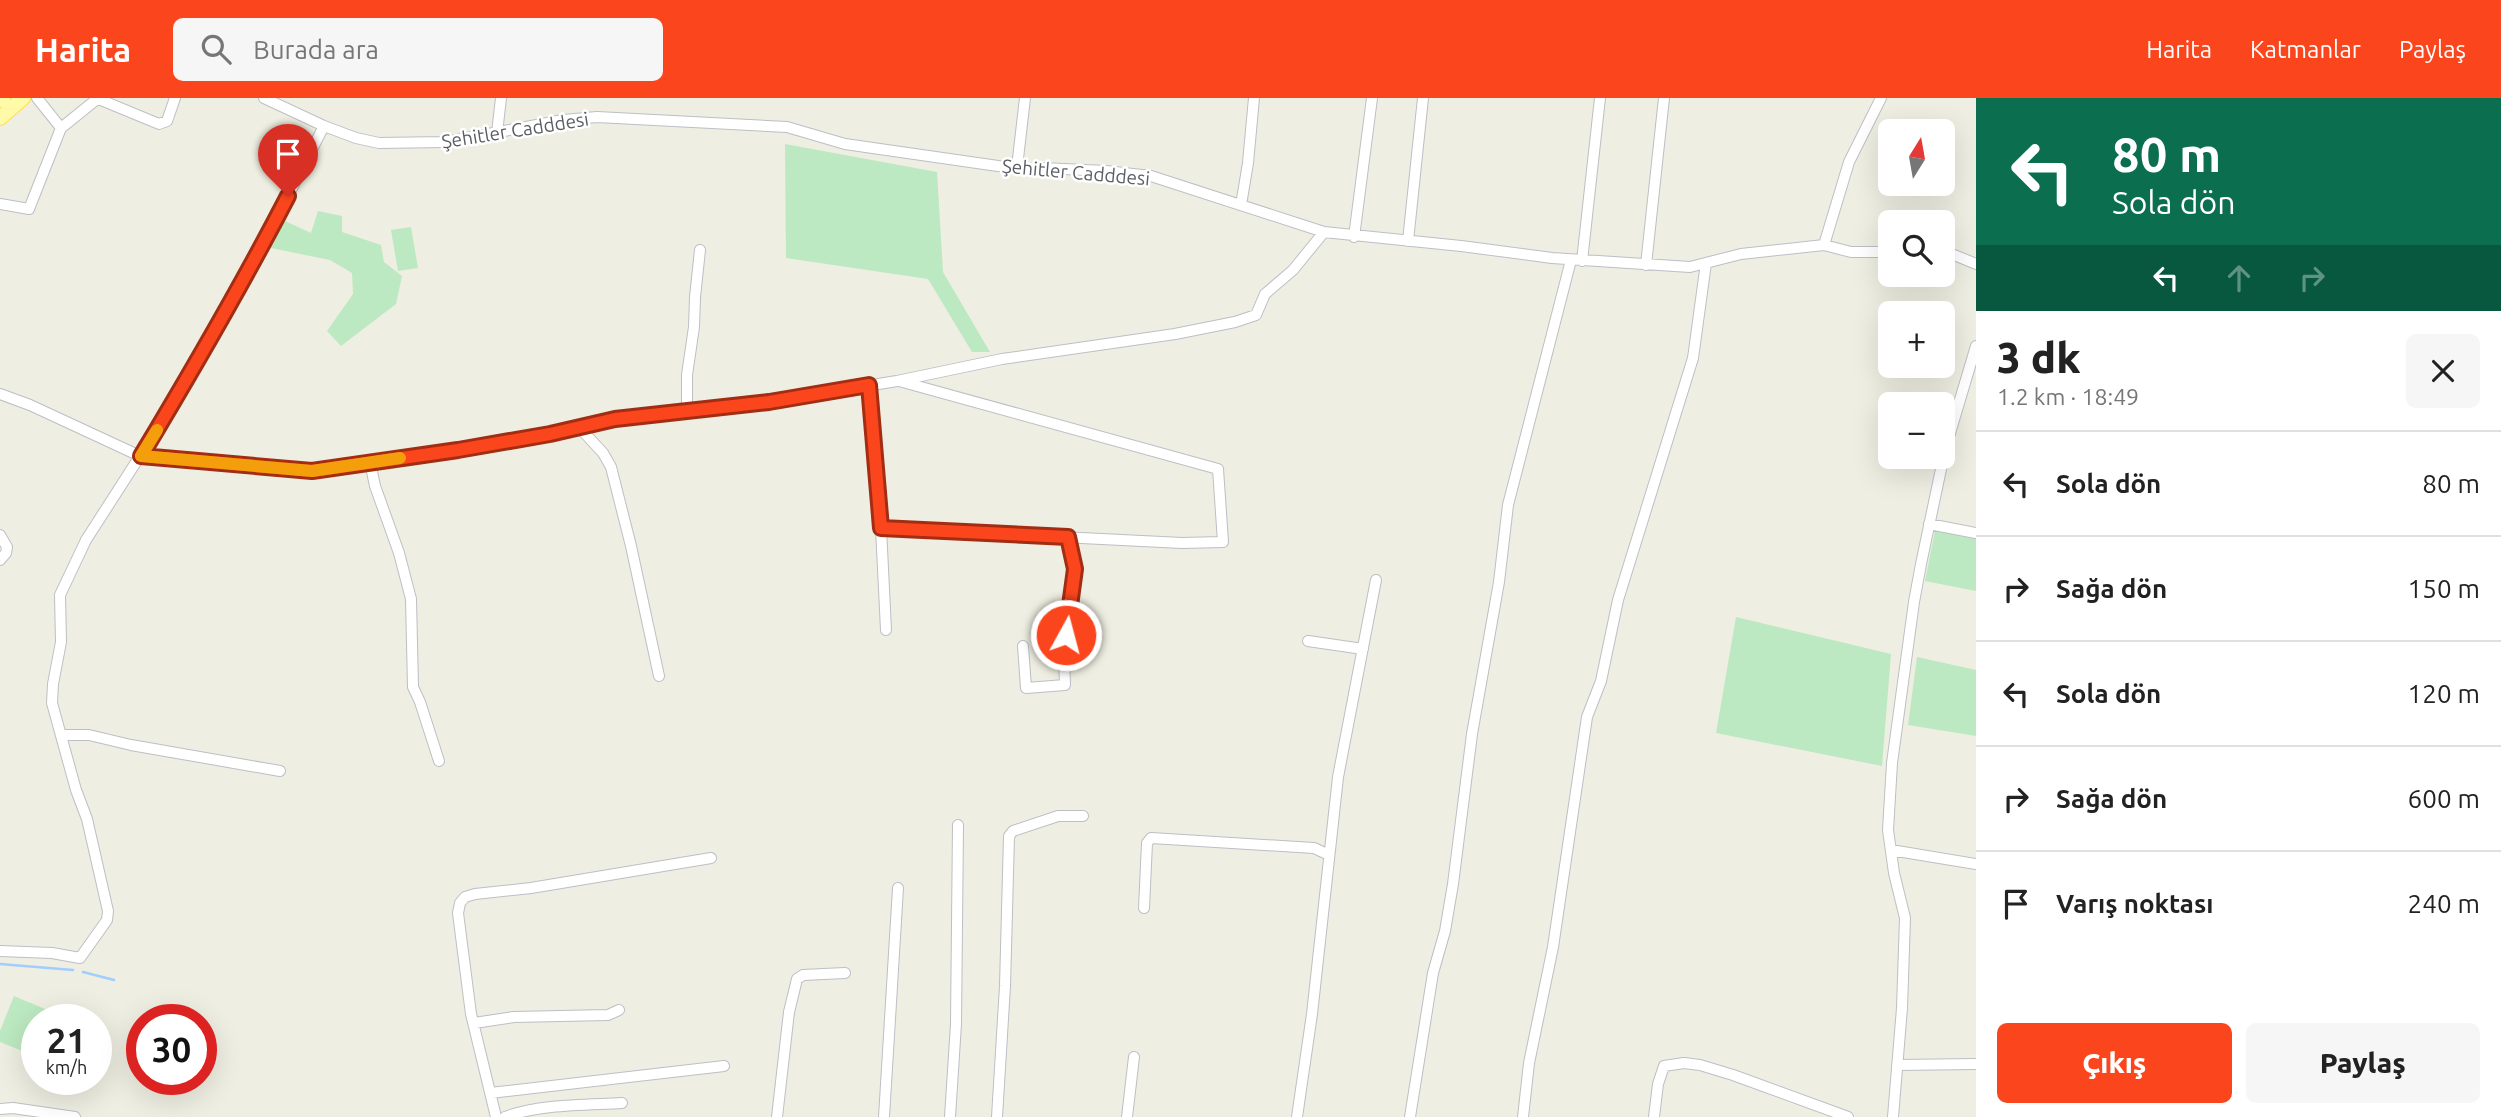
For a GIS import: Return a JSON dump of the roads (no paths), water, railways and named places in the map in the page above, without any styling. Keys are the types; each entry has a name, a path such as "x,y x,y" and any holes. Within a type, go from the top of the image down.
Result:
{"main road":[{"path":"0,118 23,98"}],"street":[{"path":"37,98 61,128"},
{"path":"0,204 29,209 61,128 96,99 164,124 175,98"},
{"name":"Şehitler Cadddesi","path":"264,98 356,138 396,144 444,142 563,120 597,117 787,127 845,144 1017,167 1151,176 1324,232 1576,260 1690,267 1741,254 1824,245 1851,252 1878,252"},
{"path":"497,133 501,98"},
{"path":"1017,167 1025,98"},
{"path":"1241,205 1254,98"},
{"path":"1354,237 1372,98"},
{"path":"1408,241 1423,98"},
{"path":"1410,1117 1433,973 1445,931 1453,884 1472,734 1499,582 1508,505 1576,260 1600,98"},
{"path":"1646,265 1664,98"},
{"path":"1824,245 1849,162 1881,98"},
{"path":"0,951 52,953 80,958 107,920 108,911 87,819 76,790 52,703 61,642 60,596 86,540 141,456 222,314 240,289 324,126"},
{"path":"0,394 141,456 312,471 458,450 615,419 769,402 897,381 1002,359 1235,323 1256,315 1265,294 1293,270 1324,232"},
{"path":"687,410 687,375 701,250"},
{"path":"1955,255 1976,264"},
{"path":"1523,1117 1529,1063 1553,947 1587,718 1601,681 1618,600 1693,358 1706,263"},
{"path":"1893,1117 1905,918 1888,830 1893,752 1914,602 1945,450 1976,346"},
{"path":"881,528 1182,543 1223,542 1218,469 897,381"},
{"path":"869,385 886,630"},
{"path":"579,427 603,453 611,467 659,676"},
{"path":"370,462 375,486 399,553 411,598 413,687 421,702 439,761"},
{"path":"1930,524 1976,533"},
{"path":"0,535 7,547 6,553 0,559"},
{"path":"1023,646 1026,688 1065,685 1064,657 1075,569 1068,537"},
{"path":"1297,1117 1312,1014 1338,777 1376,580"},
{"path":"1308,641 1363,649"},
{"path":"61,735 89,736 280,771"},
{"path":"997,1117 1004,1012 1009,836 1013,831 1058,816 1083,816"},
{"path":"950,1117 956,1024 958,825"},
{"path":"1144,908 1147,843 1151,838 1314,848 1329,855"},
{"path":"1891,850 1976,864"},
{"path":"496,1117 474,1023 458,913 460,903 465,897 710,858"},
{"path":"884,1117 898,888"},
{"path":"777,1117 789,1013 797,979 803,975 845,974"},
{"path":"474,1023 514,1017 608,1015 619,1010"},
{"path":"1127,1117 1134,1057"},
{"path":"1654,1117 1658,1084 1664,1066 1684,1063 1733,1075 1848,1117"},
{"path":"1897,1065 1976,1064"},
{"path":"490,1093 724,1066"},
{"path":"505,1117 572,1106 622,1103"},
{"path":"0,1109 14,1113 75,1117"}],"waterway":[{"path":"0,964 73,970"},
{"path":"83,972 114,980"}]}
